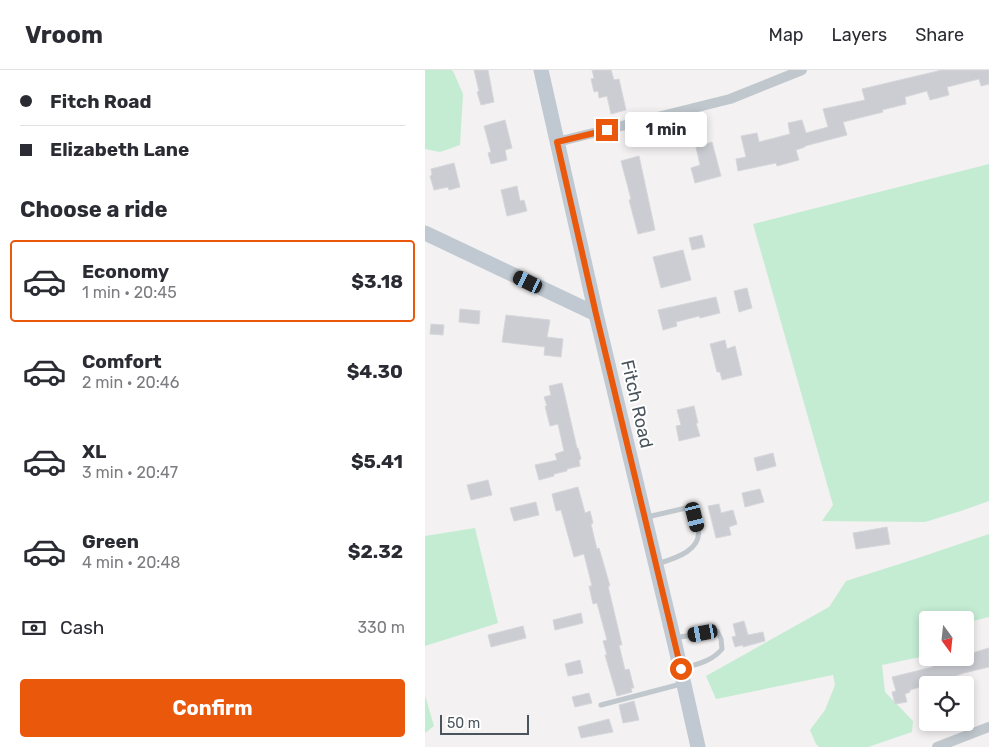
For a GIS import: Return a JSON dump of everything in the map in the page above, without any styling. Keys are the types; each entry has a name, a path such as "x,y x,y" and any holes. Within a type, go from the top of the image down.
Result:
{"street":[{"name":"Fitch Road","path":"541,70 596,314 698,747"},
{"path":"557,142 731,99 802,70"},
{"path":"425,232 596,314"},
{"path":"937,747 989,727"}],"lane":[{"path":"645,517 686,508 695,517 699,533 696,543 686,552 656,564"},
{"path":"601,705 682,676 716,656 722,649 721,639 717,631 673,638"}],"green space":[{"path":"425,70 453,71 463,94 460,145 440,152 425,149"},
{"path":"989,164 989,501 925,522 822,521 833,505 753,224"},
{"path":"475,528 498,623 425,646 425,536"},
{"path":"989,534 989,617 974,621 974,611 919,611 919,657 882,665 885,692 913,721 912,732 868,747 819,747 810,730 825,710 835,685 833,675 716,699 706,676 829,607 846,581"},
{"path":"425,695 434,726 425,733"}],"building":[{"path":"474,70 488,70 494,102 481,105"},
{"path":"592,70 611,70 614,80 619,79 626,110 611,114 607,96 599,98 598,91 594,92 591,79 594,78"},
{"path":"942,70 989,70 989,84 981,86 979,79 947,87 949,95 930,100 927,91 905,97 906,104 843,122 847,135 796,150 799,160 777,166 776,163 738,171 736,159 746,157 741,136 757,133 759,142 790,134 788,123 802,120 806,133 828,127 823,109 865,100 862,89"},
{"path":"505,120 512,148 505,150 507,160 491,164 488,153 491,152 484,126"},
{"path":"712,142 721,176 695,183 691,168 700,165 696,147"},
{"path":"639,156 655,230 638,234 621,161"},
{"path":"454,163 460,187 449,190 448,187 434,190 430,176 432,175 431,169"},
{"path":"517,186 520,201 524,200 527,211 507,216 501,190"},
{"path":"702,235 705,247 692,250 689,238"},
{"path":"683,250 691,280 661,288 653,257"},
{"path":"747,288 752,308 739,312 734,291"},
{"path":"716,297 720,313 676,322 677,326 663,330 658,310"},
{"path":"460,309 480,311 479,324 459,322"},
{"path":"506,315 550,320 547,337 563,339 561,357 544,355 545,347 502,342"},
{"path":"431,324 444,325 443,335 430,334"},
{"path":"725,340 727,349 735,346 742,375 722,380 720,372 717,372 710,344"},
{"path":"562,383 581,459 579,460 580,466 539,480 535,465 557,460 555,454 564,451 558,424 550,426 544,397 551,395 549,386"},
{"path":"694,406 700,436 679,441 676,426 681,425 677,410"},
{"path":"773,453 776,466 757,471 754,458"},
{"path":"488,480 492,495 471,500 467,485"},
{"path":"578,487 585,513 590,511 597,549 599,548 610,586 608,586 622,645 619,645 625,670 629,669 634,688 631,688 632,692 617,696 605,655 607,655 603,641 607,640 597,603 593,604 589,586 592,586 584,554 574,557 561,510 556,511 552,494"},
{"path":"760,489 764,502 745,507 742,493"},
{"path":"536,502 539,515 514,521 510,508"},
{"path":"719,504 721,513 733,510 737,524 729,527 731,535 716,538 708,506"},
{"path":"887,527 890,544 856,549 853,533"},
{"path":"581,613 583,623 555,630 553,620"},
{"path":"744,621 748,635 763,632 765,641 743,647 743,645 735,647 732,637 736,636 733,624"},
{"path":"523,626 526,638 491,647 488,635"},
{"path":"989,648 989,667 956,676 919,676 919,687 905,694 907,702 895,704 892,692 896,691 892,677 933,666 974,666 974,652"},
{"path":"580,660 583,673 568,676 565,664"},
{"path":"589,693 592,703 575,707 572,697"},
{"path":"634,701 639,720 623,723 619,705"},
{"path":"609,719 613,732 581,738 578,727"}],"route":[{"path":"607,130 557,142 681,669"}]}
